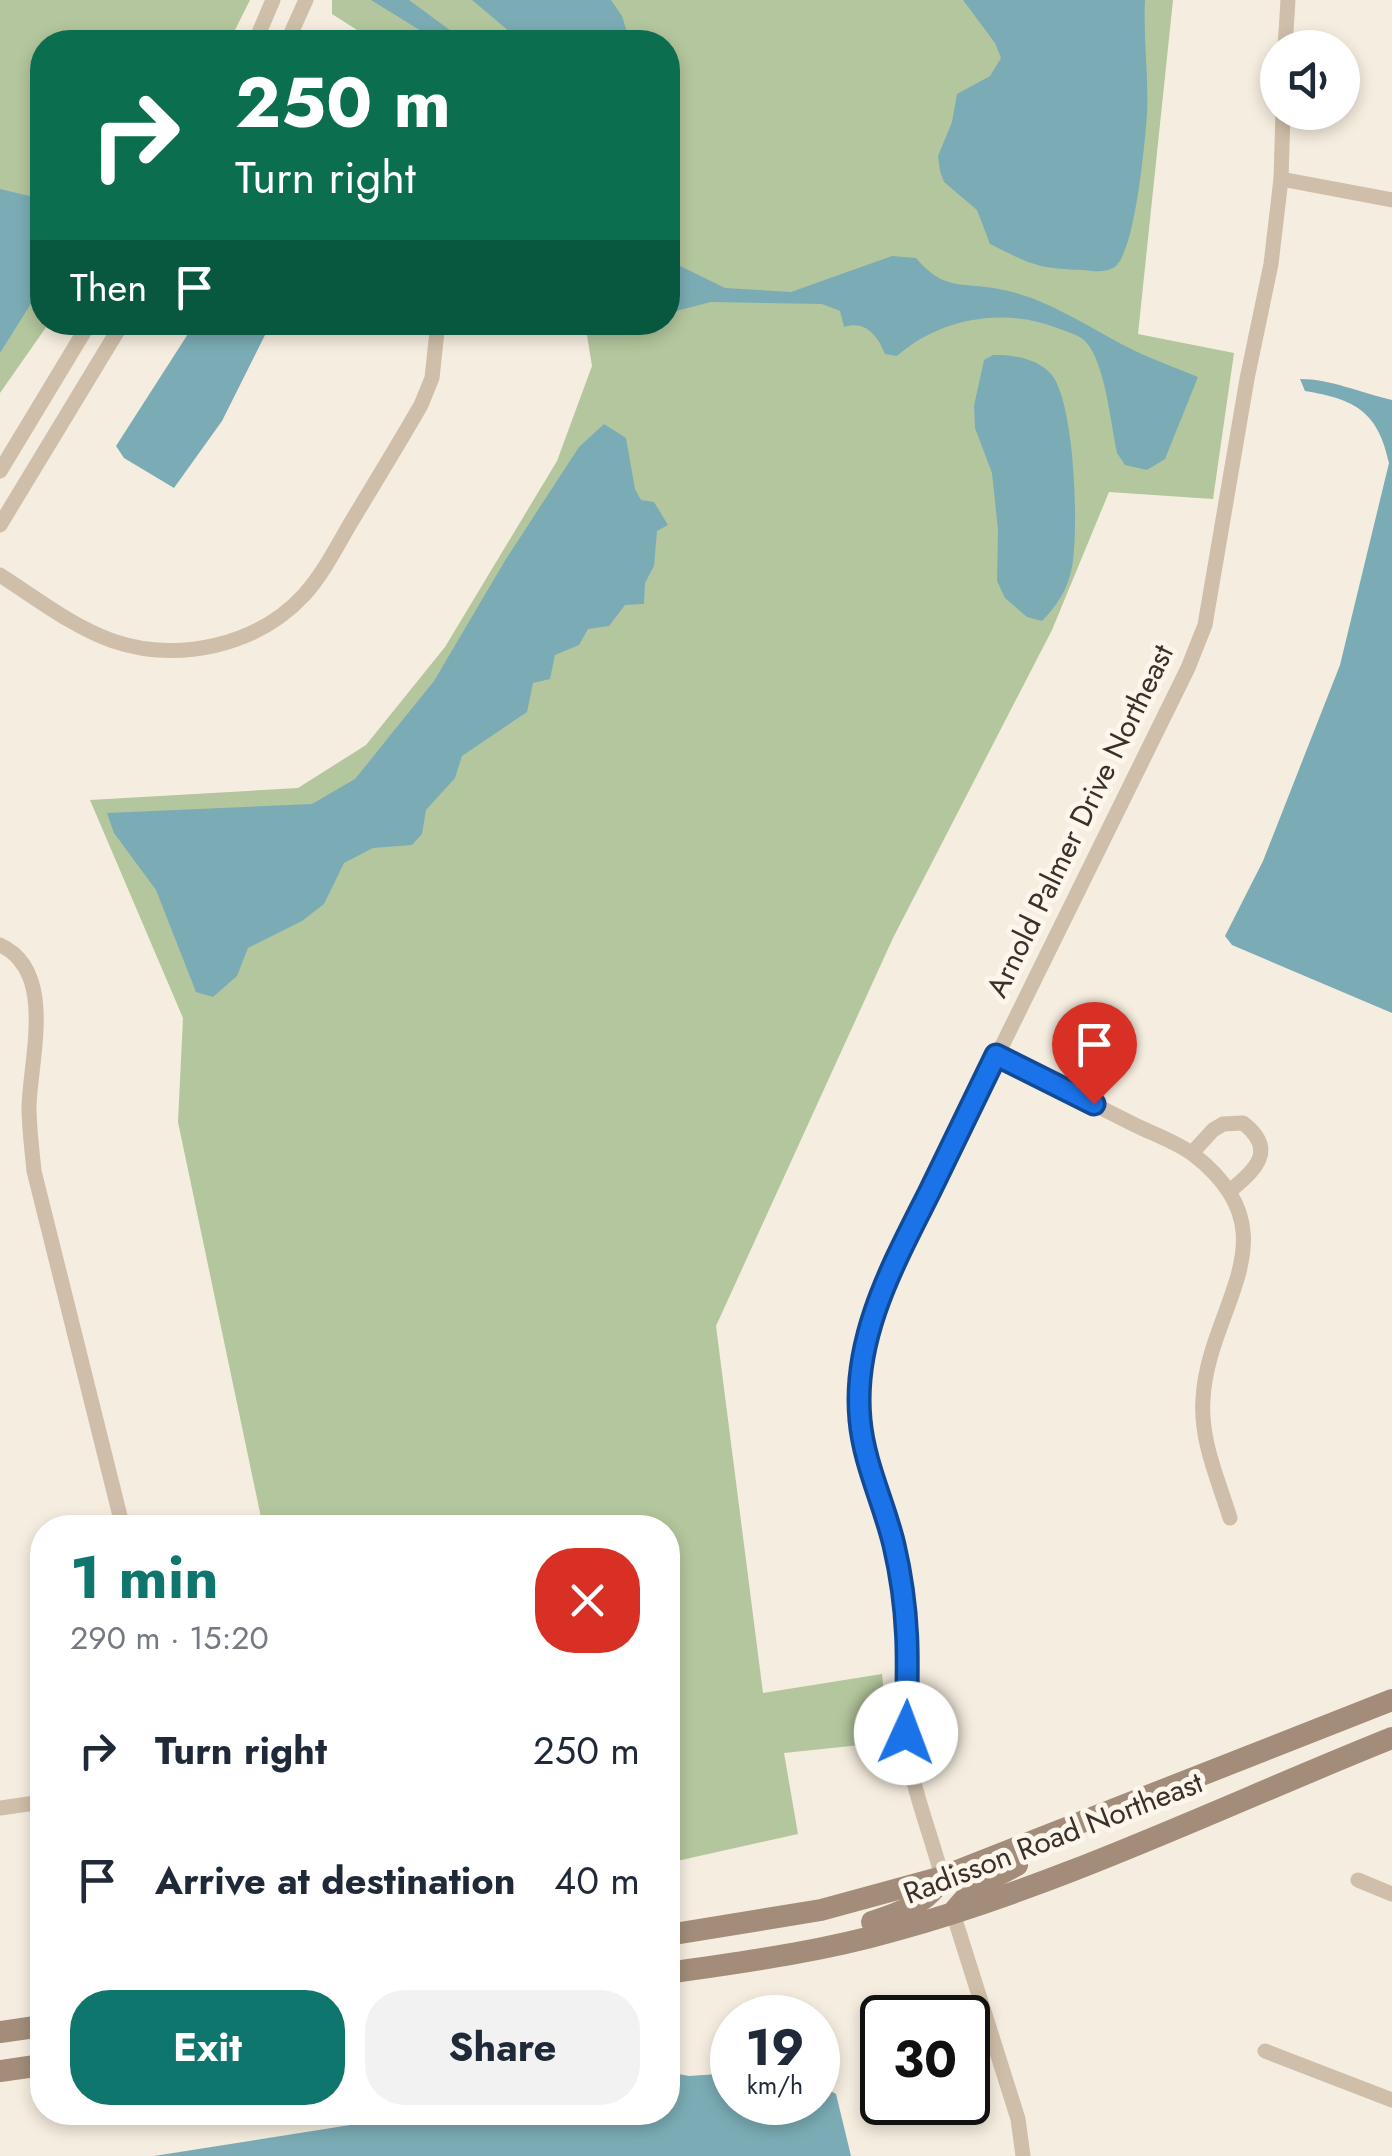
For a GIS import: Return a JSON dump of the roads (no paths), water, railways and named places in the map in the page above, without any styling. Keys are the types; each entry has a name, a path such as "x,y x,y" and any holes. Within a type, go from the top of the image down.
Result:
{"main road":[{"name":"Radisson Road Northeast","path":"680,1933 821,1910 942,1878 1392,1700"},
{"name":"Radisson Road Northeast","path":"680,1971 826,1946 953,1912 1034,1885 1392,1738"},
{"path":"953,1912 962,1899 992,1875 1069,1842 1082,1824"},
{"path":"826,1946 844,1930 896,1915 922,1900 937,1889 942,1878"},
{"path":"0,2032 30,2028"},
{"path":"0,2072 30,2067"}],"street":[{"path":"261,30 273,0"},
{"path":"292,30 306,0"},
{"path":"1286,30 1288,0"},
{"name":"Arnold Palmer Drive Northeast","path":"942,1878 911,1772 906,1733 909,1625 893,1542 866,1455 860,1420 860,1367 867,1333 896,1259 1188,668 1205,625 1271,264 1282,130"},
{"path":"1281,180 1392,200"},
{"path":"0,471 82,335"},
{"path":"0,525 116,335"},
{"path":"0,575 88,630 144,649 174,652 205,648 259,629 284,613 322,572 421,405 432,378 437,335"},
{"path":"0,945 22,965 32,983 36,1006 29,1112 34,1171 119,1515"},
{"path":"996,1055 1192,1153 1230,1191 1241,1215 1246,1242 1242,1268 1209,1359 1202,1427 1230,1518"},
{"path":"1192,1153 1223,1124 1243,1123 1254,1131 1261,1151 1258,1163 1230,1191"},
{"path":"0,1808 30,1804"},
{"path":"1358,1880 1392,1894"},
{"path":"953,1912 1018,2119 1023,2156"},
{"path":"1265,2051 1392,2100"}],"water":[{"path":"371,0 409,0 450,30 420,30"},
{"path":"472,0 611,0 626,30 508,30"},
{"path":"963,0 1145,0 1147,100 1141,172 1127,244 1113,268 1098,271 1044,266 990,244 977,210 944,182 938,156 952,122 957,94 990,76 1001,58 995,43"},
{"path":"0,189 30,196 30,305 0,353"},
{"path":"892,256 916,258 944,280 1034,299 1133,350 1198,377 1165,459 1147,470 1125,465 1117,453 1098,363 1085,341 1064,330 1016,318 973,320 933,333 897,356 885,354 879,341 864,328 844,327 840,311 822,304 711,302 680,310 680,266 725,288 791,292"},
{"path":"187,335 265,335 222,421 174,488 124,458 116,446"},
{"path":"993,355 1024,358 1051,374 1059,389 1070,437 1074,549 1065,590 1042,621 1027,617 1005,598 997,581 998,530 992,473 975,428 974,406 984,360"},
{"path":"1300,379 1392,400 1392,1013 1232,945 1225,936 1263,861 1340,665 1389,463 1371,419 1337,398 1305,391"},
{"path":"604,424 626,438 635,489 641,500 654,502 668,525 657,531 654,566 645,583 644,604 625,605 609,626 588,629 579,645 555,655 550,679 533,683 527,712 462,756 455,778 426,810 422,834 412,845 373,848 344,863 324,904 302,921 248,948 237,976 213,997 196,992 156,890 114,833 107,813 312,804 355,779 434,681 506,559 579,447"},
{"path":"680,2074 710,2075 710,2125 840,2125 840,2111 851,2156 154,2156 350,2125 680,2125"}]}
